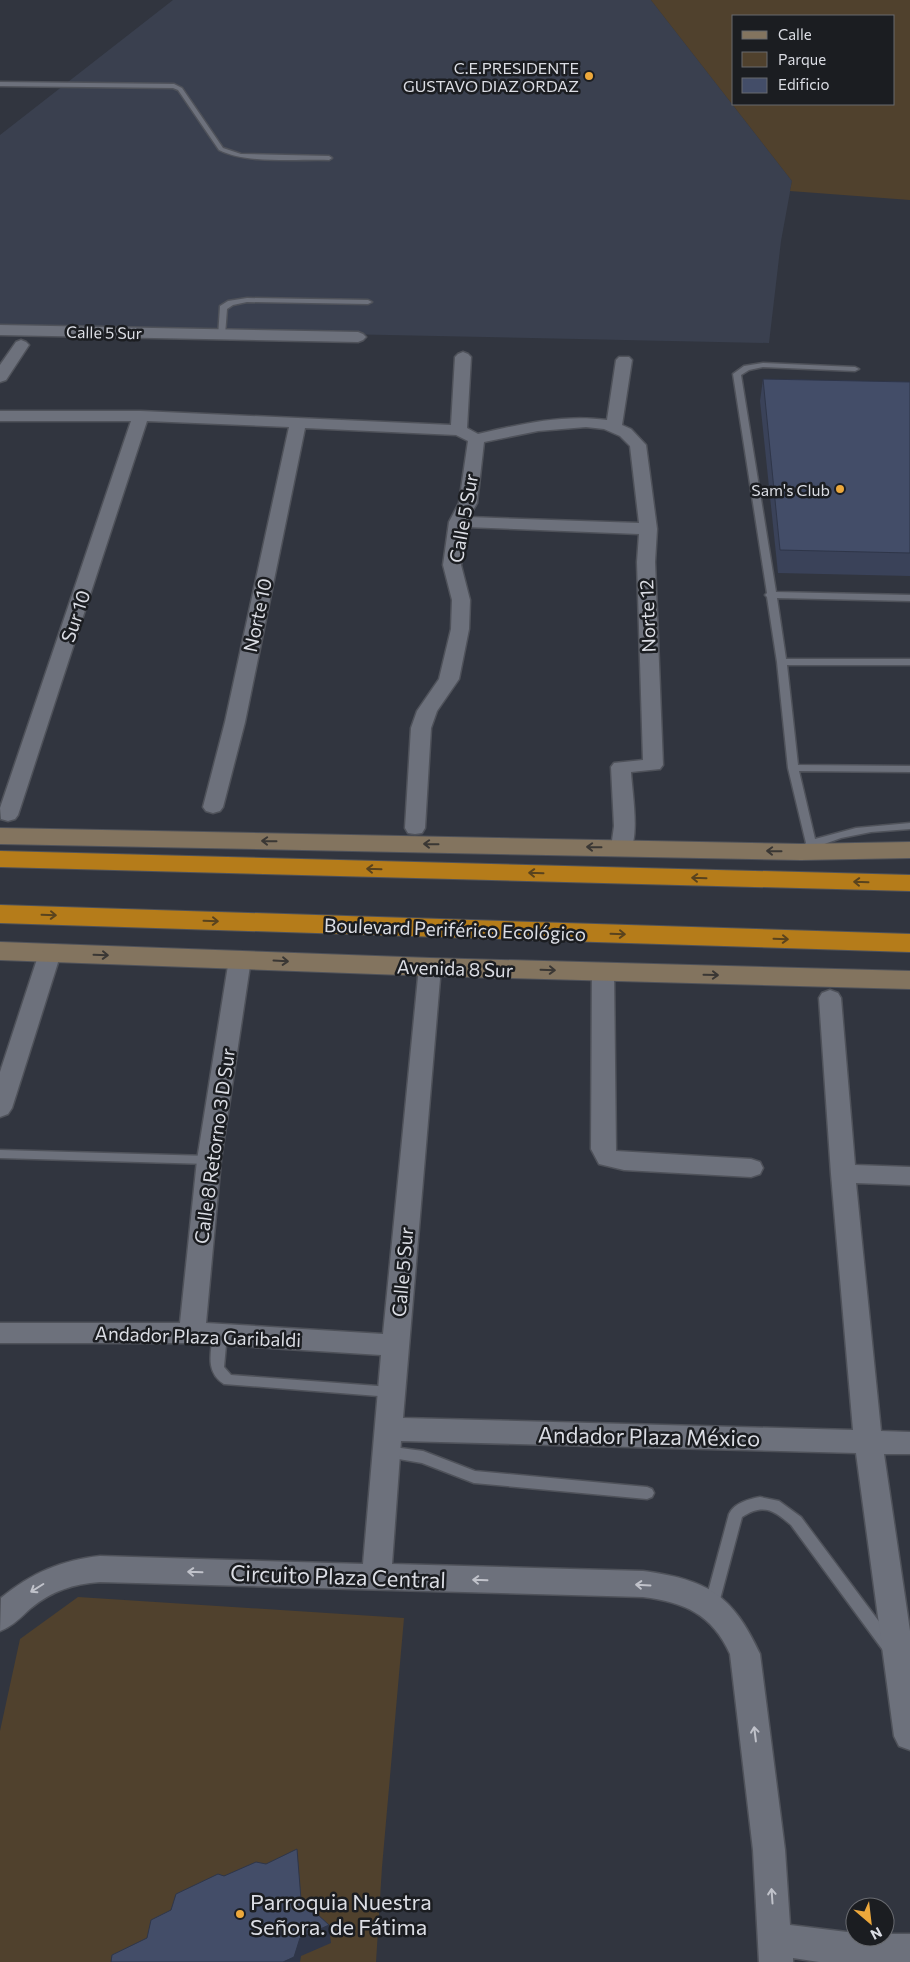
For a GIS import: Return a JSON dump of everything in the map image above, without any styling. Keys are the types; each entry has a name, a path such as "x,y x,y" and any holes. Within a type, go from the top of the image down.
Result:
{"highway":[{"path":"0,859 910,884"},
{"name":"Boulevard Periférico Ecológico","path":"0,914 910,943"}],"street":[{"name":"Calle 5 Sur","path":"0,330 358,337"},
{"path":"0,377 21,345"},
{"path":"459,430 463,357"},
{"path":"0,416 141,416 298,422 459,430 476,439 572,422 614,426 624,360"},
{"name":"Sur 10","path":"4,826 141,416"},
{"name":"Norte 10","path":"213,807 235,722 298,422"},
{"name":"Norte 12","path":"614,426 634,438 638,445 648,529 646,562 653,764 621,767 624,826 622,848"},
{"name":"Calle 5 Sur","path":"415,828 421,728 427,711 449,679 460,629 461,600 452,565 458,522 468,503 476,439"},
{"path":"458,522 648,529"},
{"path":"4,826 622,848 910,850"},
{"name":"Avenida 8 Sur","path":"0,951 430,967 910,980"},
{"path":"0,1108 50,953"},
{"name":"Calle 8 Retorno 3 D Sur","path":"192,1333 209,1160 240,959"},
{"name":"Calle 5 Sur","path":"377,1577 391,1392 430,967"},
{"path":"603,972 603,1149 608,1158 624,1161 751,1168"},
{"path":"830,998 843,1174 868,1441 910,1736"},
{"path":"843,1174 910,1176"},
{"name":"Andador Plaza Garibaldi","path":"0,1332 192,1333 396,1345"},
{"name":"Andador Plaza México","path":"387,1440 868,1441 910,1444"},
{"name":"Circuito Plaza Central","path":"0,1618 38,1586 58,1576 77,1571 122,1570 643,1584 668,1587 701,1600"},
{"path":"701,1600 728,1622 739,1639 745,1654 769,1850 776,1950 854,1956 910,1951"}],"lane":[{"path":"0,84 174,86 180,89 221,149 229,153 241,156 329,158"},
{"path":"221,335 223,308 231,303 247,300 368,302"},
{"path":"855,369 763,365 747,368 737,374 770,595 782,662 792,768 806,848 845,833 910,826"},
{"path":"770,595 910,598"},
{"path":"782,662 910,662"},
{"path":"792,768 910,769"},
{"path":"0,1154 209,1160"},
{"path":"220,1334 217,1369 221,1377 229,1380 391,1392"},
{"path":"387,1440 422,1457 474,1477 647,1493"},
{"path":"701,1600 736,1514 747,1505 766,1503 784,1509 796,1521 900,1662"}],"shaded area":[{"path":"173,0 651,0 792,181 781,241 769,343 0,327 0,135"}],"green space":[{"path":"651,0 910,0 910,200 790,191 792,181 733,105 895,105 895,15 732,15 732,104"},
{"path":"78,1597 404,1618 382,1867 376,1962 0,1962 0,1731 20,1639"}],"building":[{"name":"Sam's Club","path":"763,379 910,382 910,553 780,550"},
{"name":"Parroquia Nuestra Señora. de Fátima","path":"297,1849 301,1899 329,1925 300,1938 294,1957 283,1962 111,1962 112,1955 147,1938 151,1920 171,1910 176,1894 218,1874 224,1876 256,1862 266,1864"}],"place":[{"name":"C.E.PRESIDENTE GUSTAVO DIAZ ORDAZ","path":"589,76"},
{"name":"Sam's Club","path":"840,489"},
{"name":"Parroquia Nuestra Señora. de Fátima","path":"240,1914"}]}
